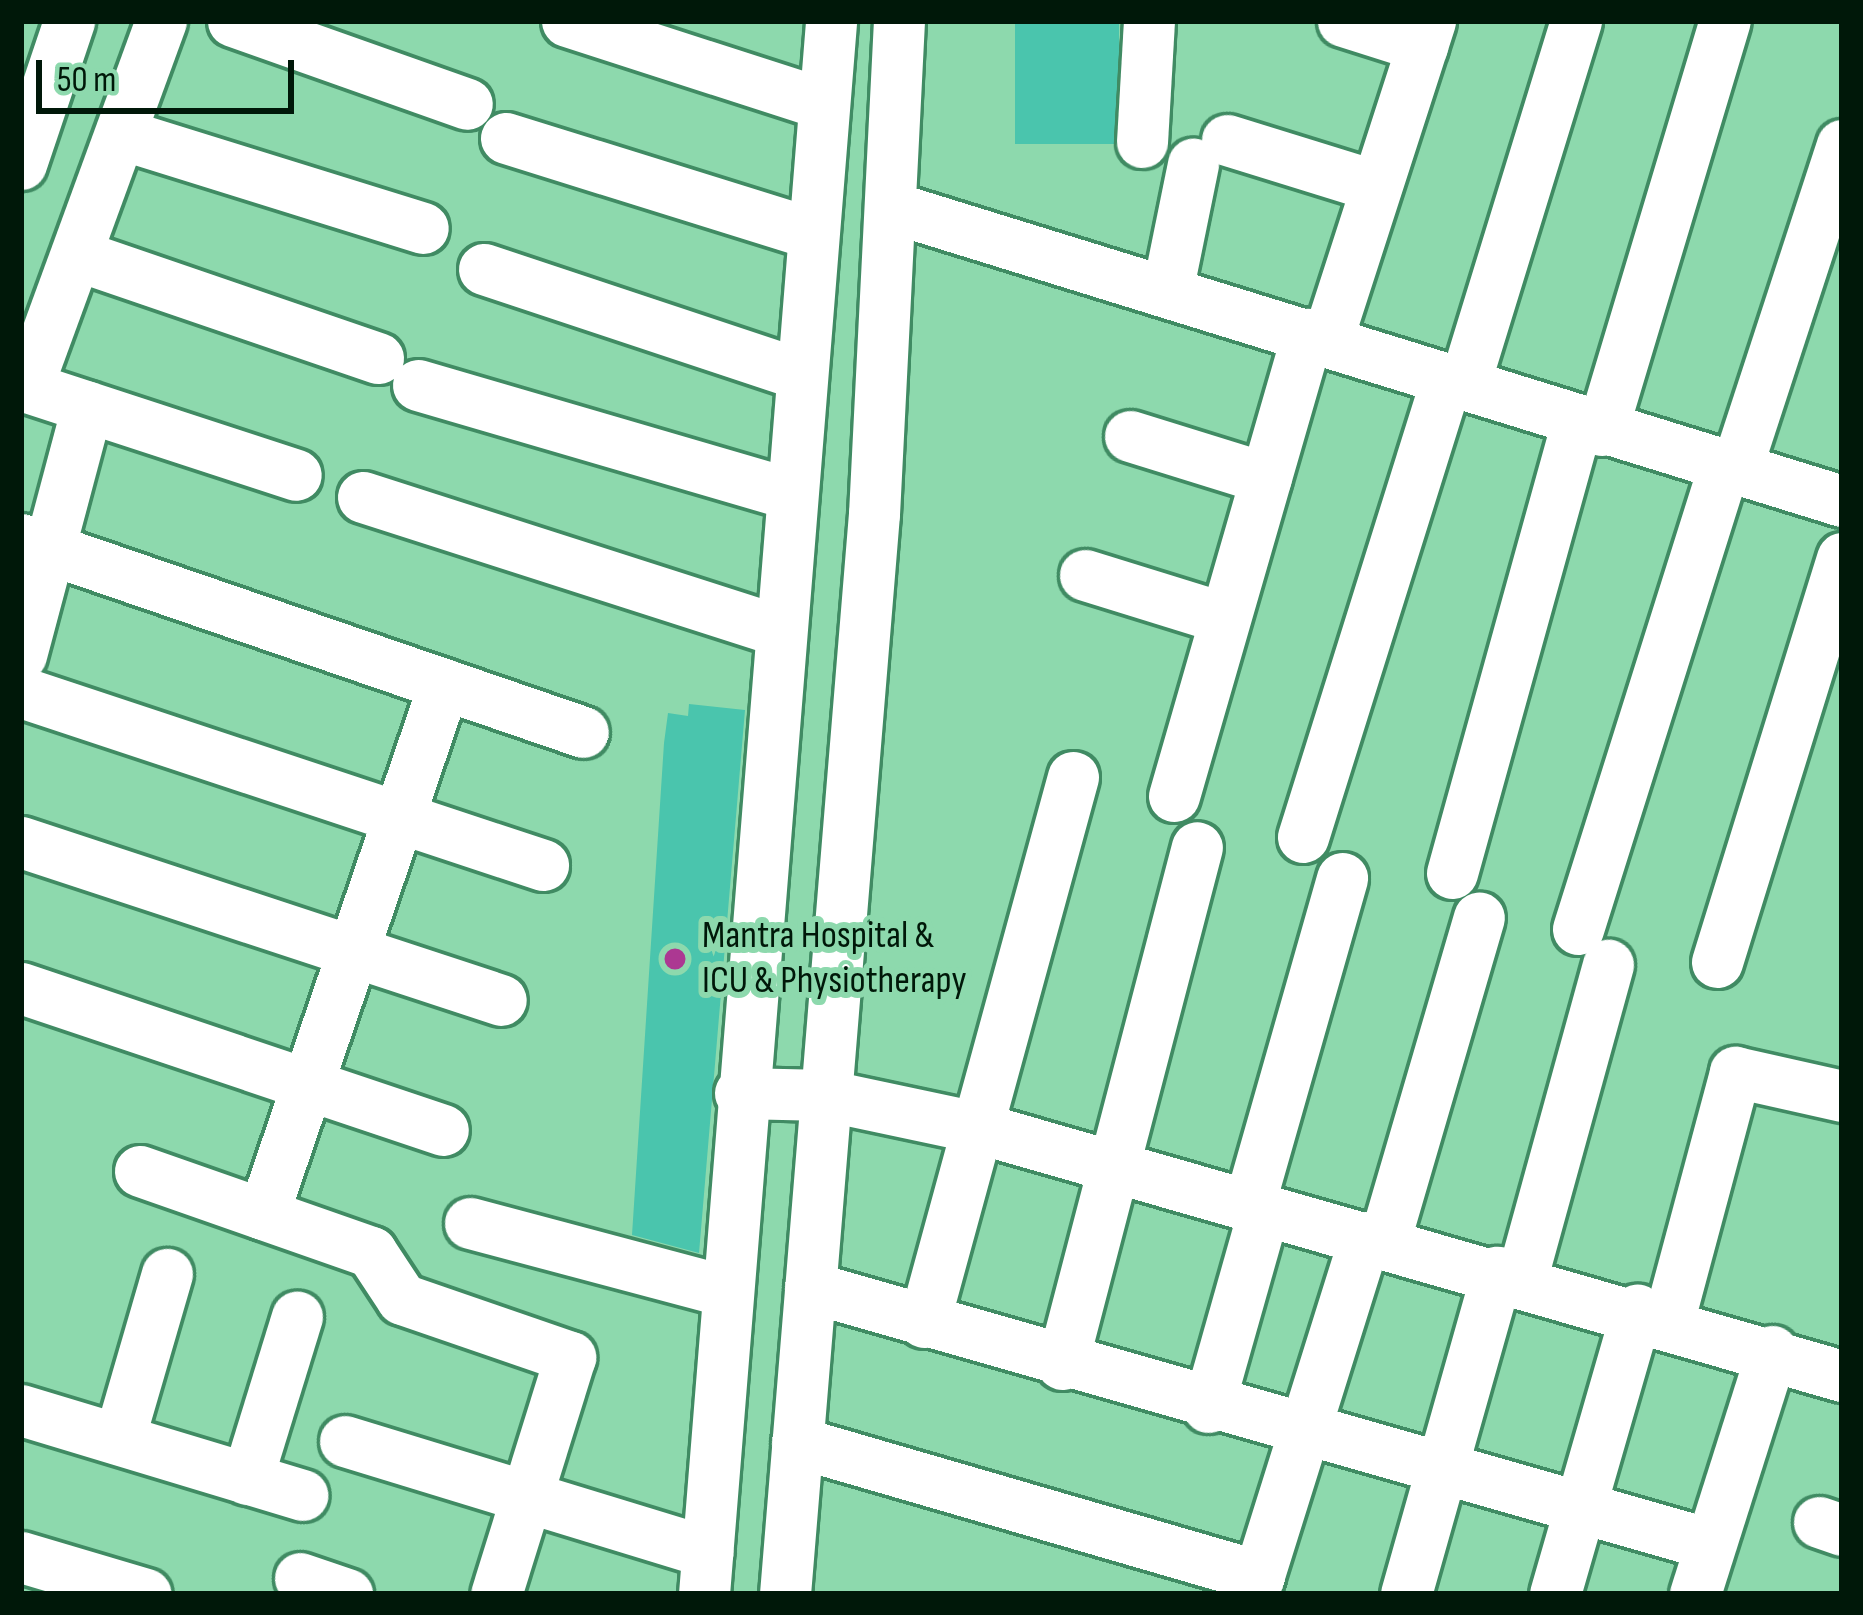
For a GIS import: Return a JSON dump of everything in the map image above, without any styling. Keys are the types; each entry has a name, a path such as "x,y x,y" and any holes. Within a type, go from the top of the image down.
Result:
{"street":[{"path":"21,164 69,21"},
{"path":"161,21 80,256 24,386 296,475"},
{"path":"233,21 467,104"},
{"path":"567,21 820,103"},
{"path":"345,1442 529,1501 705,1573 797,373 831,21"},
{"path":"785,1594 891,206 899,21"},
{"path":"1142,142 1149,21"},
{"path":"1174,796 1266,478 1376,186 1426,33 1342,21"},
{"path":"1303,837 1576,21"},
{"path":"1452,873 1589,426 1725,21"},
{"path":"122,134 422,228"},
{"path":"506,138 811,233"},
{"path":"1406,1594 1437,1472 1509,1275 1593,947 1730,468 1842,145"},
{"path":"1168,287 1210,152 1376,186"},
{"path":"891,206 1168,287 1589,426 1842,501"},
{"path":"80,256 398,371 788,493"},
{"path":"484,269 797,373"},
{"path":"21,655 38,545 87,407"},
{"path":"1130,436 1266,478"},
{"path":"363,496 778,630"},
{"path":"38,545 583,732"},
{"path":"1717,962 1842,558"},
{"path":"1084,575 1224,618"},
{"path":"263,1214 444,684"},
{"path":"21,692 543,865"},
{"path":"924,1322 1073,777"},
{"path":"21,842 501,1000"},
{"path":"1062,1364 1197,847"},
{"path":"1208,1407 1342,878"},
{"path":"797,1442 1256,1585 1302,1435 1374,1239 1479,918"},
{"path":"21,988 443,1130"},
{"path":"1555,1594 1579,1509 1653,1315 1735,1072 1842,1096"},
{"path":"740,1093 825,1095 976,1127 1653,1315 1842,1376"},
{"path":"140,1171 374,1254 402,1299 570,1357 529,1501 496,1594"},
{"path":"470,1223 726,1291"},
{"path":"119,1439 167,1274"},
{"path":"810,1287 1302,1435 1709,1544"},
{"path":"247,1479 298,1316"},
{"path":"1695,1594 1772,1351"},
{"path":"21,1409 302,1496"},
{"path":"21,1557 146,1594"}],"building":[{"path":"1015,21 1119,21 1119,144 1015,144"},
{"path":"689,704 745,710 699,1253 632,1235 664,743 668,713 688,716"}],"place":[{"name":"Mantra Hospital & ICU & Physiotherapy","path":"675,959"}]}
